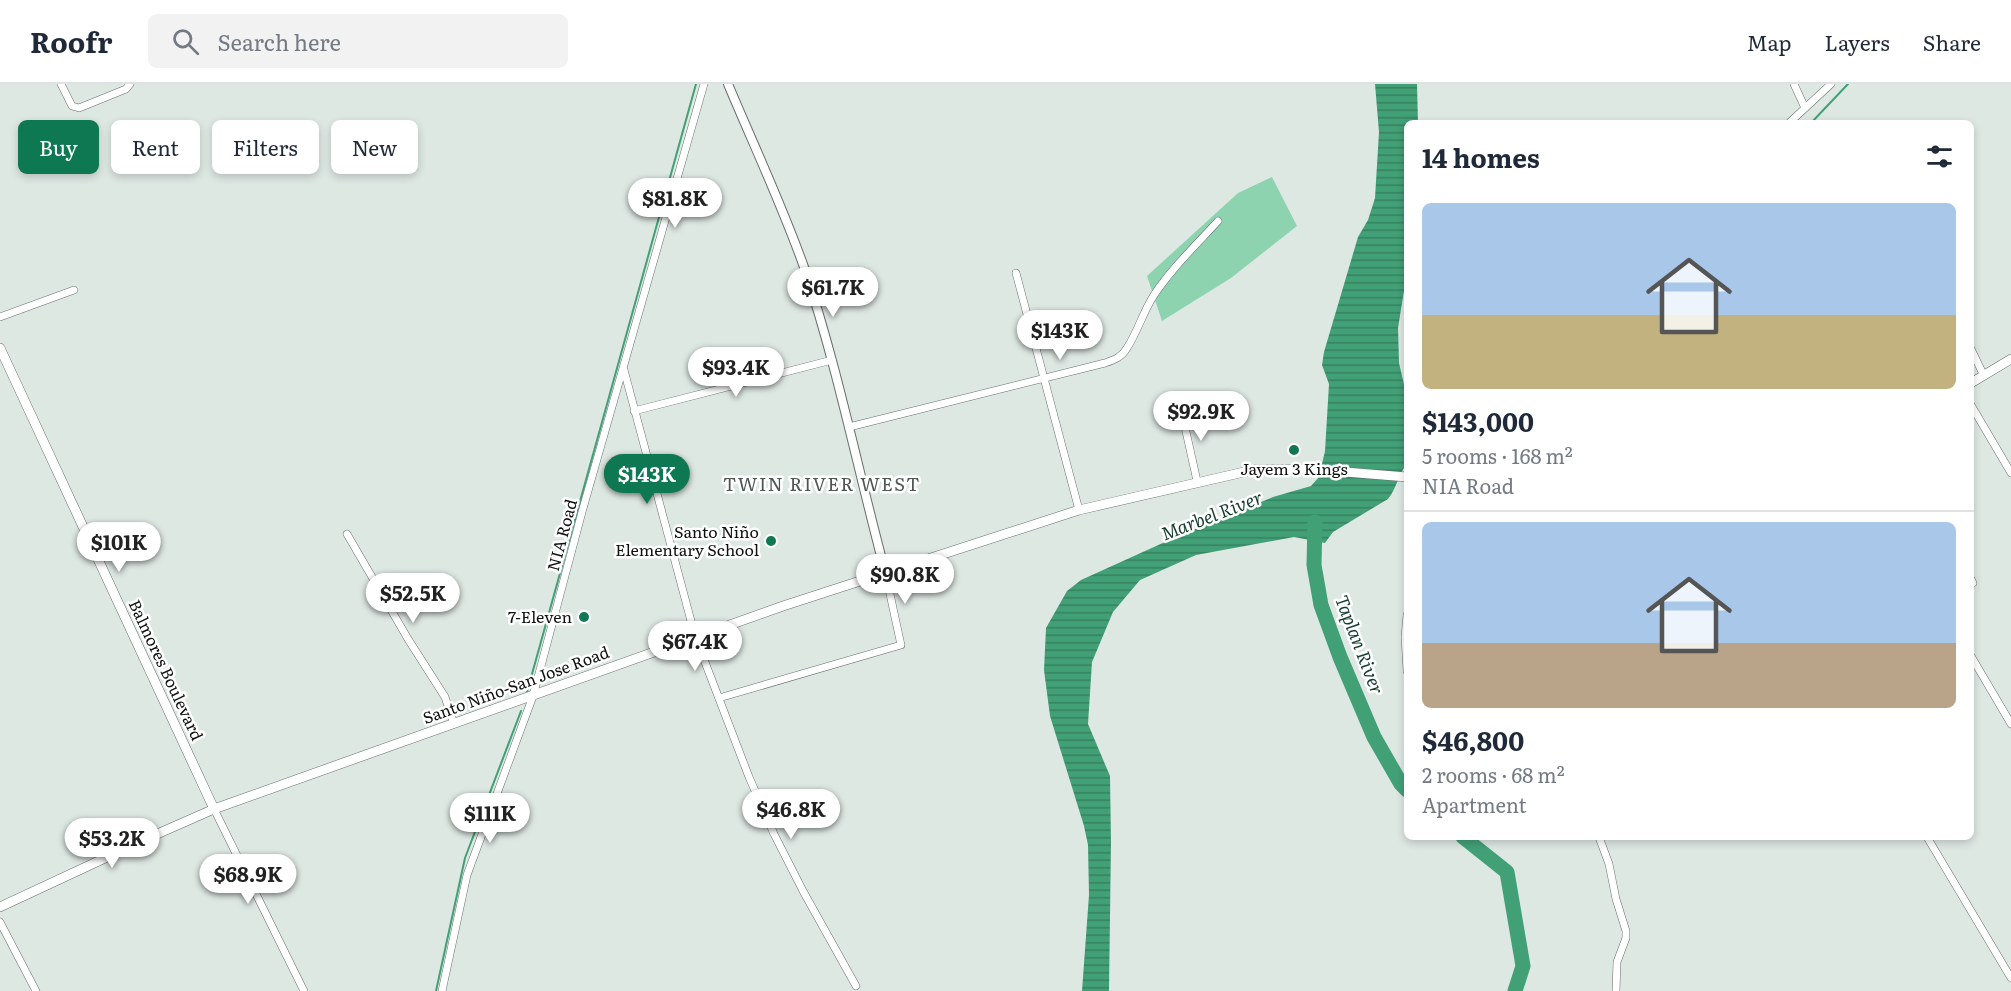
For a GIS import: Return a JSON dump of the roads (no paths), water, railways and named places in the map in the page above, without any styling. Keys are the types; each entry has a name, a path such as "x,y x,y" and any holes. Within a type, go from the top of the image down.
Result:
{"main road":[{"name":"Balmores Boulevard","path":"0,348 214,809"},
{"path":"1974,381 2011,359"},
{"name":"Santo Niño-San Jose Road","path":"0,907 214,809 695,636 885,571 1079,510 1257,469 1308,469 1404,477"}],"street":[{"path":"61,84 72,106 79,108 126,88 130,84"},
{"name":"NIA Road","path":"442,991 470,866 533,696 571,551 704,84"},
{"path":"719,698 901,645 885,571 832,360 793,236 728,84"},
{"path":"1794,84 1805,108"},
{"path":"1792,120 1831,84"},
{"path":"849,427 1118,358 1127,349 1143,313 1170,273 1218,221"},
{"path":"1016,273 1079,510"},
{"path":"0,317 74,290"},
{"path":"1974,355 1984,375"},
{"path":"634,411 832,360"},
{"path":"623,368 695,636 749,777 774,834 856,986"},
{"path":"1197,481 1183,418 1186,410 1199,400"},
{"path":"1974,410 2011,473"},
{"path":"347,534 408,639 445,697 454,724"},
{"path":"1974,661 2011,724"},
{"path":"214,809 304,991"},
{"path":"1600,840 1609,864 1616,899 1626,931 1626,938 1617,962 1616,991"},
{"path":"1929,840 2011,978"},
{"path":"0,922 36,991"}],"waterway":[{"path":"527,692 696,84"},
{"path":"1814,120 1848,84"},
{"name":"Taplan River","path":"1315,522 1314,565 1321,605 1374,737 1404,787"},
{"path":"436,991 465,858 521,711"},
{"name":"Taplan River","path":"1467,840 1507,872 1523,966 1515,991"}],"place":[{"name":"Jayem 3 Kings","path":"1294,450"},
{"name":"Santo Niño Elementary School","path":"771,541"},
{"name":"7-Eleven","path":"584,617"}],"district":[{"name":"TWIN RIVER WEST","path":"822,485"}],"water label":[{"name":"Marbel River","path":"1212,516"}]}
